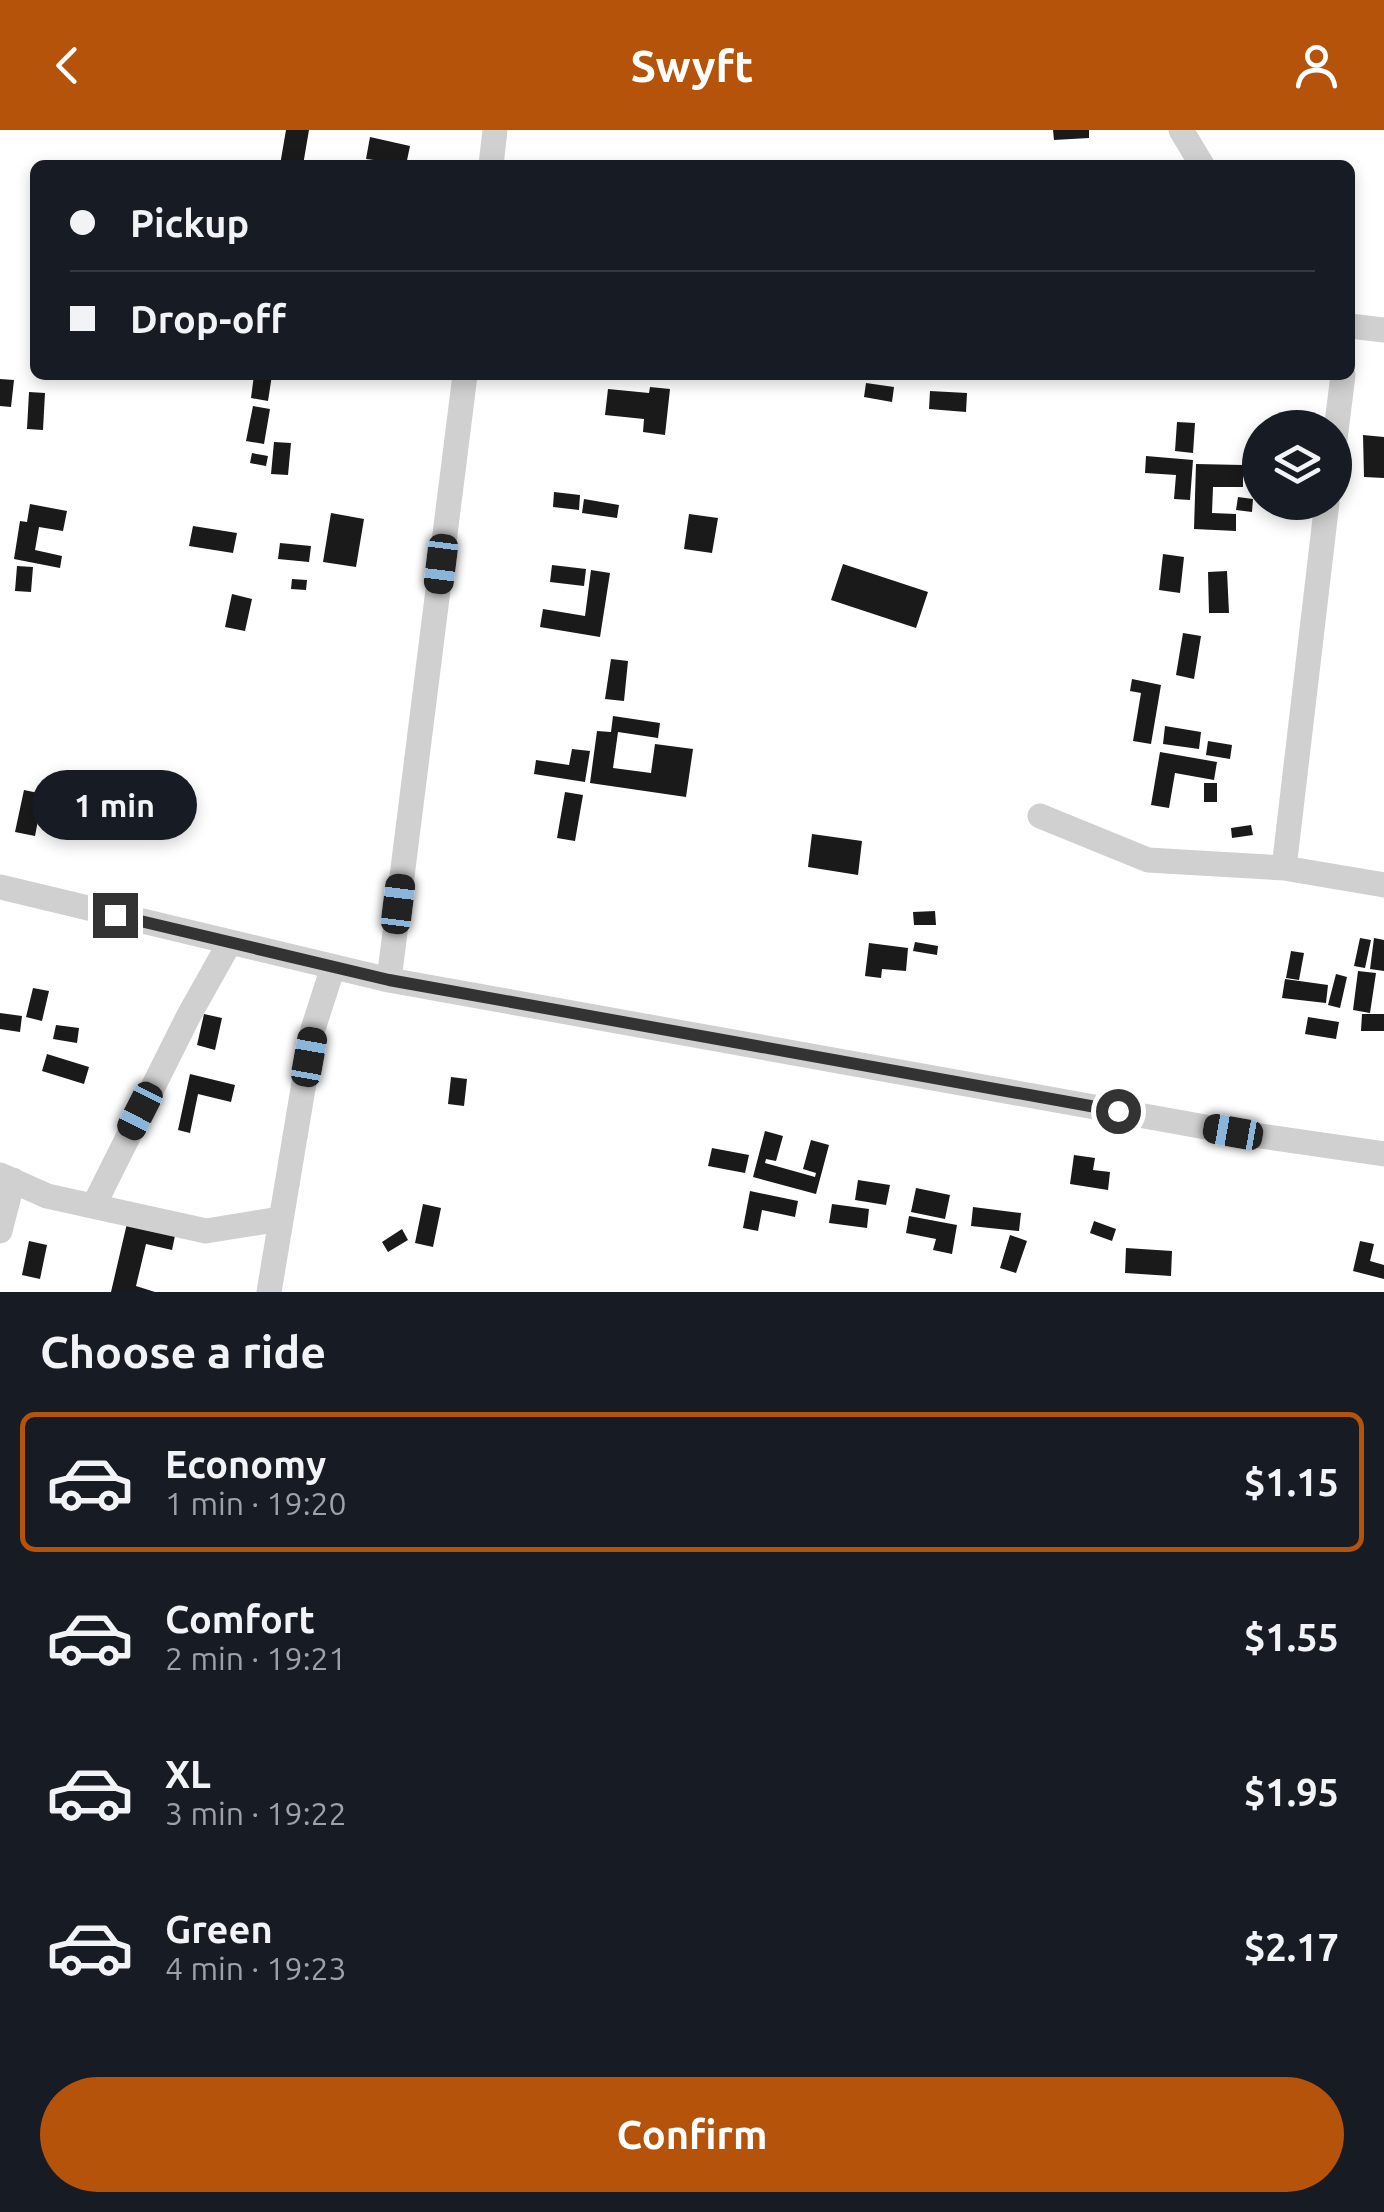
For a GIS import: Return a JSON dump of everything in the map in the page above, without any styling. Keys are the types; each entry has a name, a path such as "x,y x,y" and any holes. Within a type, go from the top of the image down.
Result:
{"street":[{"path":"492,160 495,130"},
{"path":"1181,130 1199,160"},
{"path":"1355,327 1384,330"},
{"path":"389,980 463,380"},
{"path":"1338,410 1341,380"},
{"path":"1284,868 1326,520"},
{"path":"1040,816 1148,860 1284,868 1384,885"},
{"path":"0,887 389,980 1233,1132 1384,1154"},
{"path":"94,1205 230,942"},
{"path":"269,1292 314,1029 333,966"},
{"path":"0,1231 7,1178 47,1196 206,1231 280,1220"}],"building":[{"path":"286,130 309,130 304,160 281,160"},
{"path":"1053,130 1089,130 1089,138 1054,140"},
{"path":"370,137 410,146 407,160 366,159"},
{"path":"0,379 14,380 11,407 0,406"},
{"path":"253,380 271,380 268,401 251,398"},
{"path":"866,383 894,387 892,402 864,397"},
{"path":"650,387 670,389 665,435 643,432 644,419 605,415 608,389 649,393"},
{"path":"930,391 967,393 966,412 929,409"},
{"path":"29,392 45,393 43,430 27,429"},
{"path":"253,406 270,409 264,444 246,441"},
{"path":"1177,422 1195,423 1193,453 1175,451"},
{"path":"1363,435 1384,437 1384,478 1364,477"},
{"path":"274,442 291,443 288,475 271,474"},
{"path":"252,453 268,456 266,466 250,463"},
{"path":"1146,456 1193,460 1190,500 1174,499 1176,475 1145,473"},
{"path":"1196,464 1242,465 1242,487 1213,487 1212,513 1236,514 1236,531 1194,529"},
{"path":"554,492 580,495 579,510 553,507"},
{"path":"1238,497 1242,498 1242,511 1236,510"},
{"path":"584,499 619,505 617,518 582,513"},
{"path":"30,504 67,511 63,531 39,527 35,550 62,556 60,568 14,559 20,521 27,522"},
{"path":"331,513 364,519 356,567 323,562"},
{"path":"689,514 718,518 712,553 684,549"},
{"path":"193,526 237,533 233,553 189,546"},
{"path":"280,543 311,546 309,562 278,559"},
{"path":"1163,554 1184,557 1180,593 1159,590"},
{"path":"843,564 928,592 916,628 831,600"},
{"path":"552,565 586,569 584,586 550,582"},
{"path":"17,566 33,567 31,592 15,591"},
{"path":"591,570 610,573 600,637 540,627 543,609 585,616"},
{"path":"1227,571 1229,613 1209,613 1208,572"},
{"path":"292,579 307,580 306,590 291,589"},
{"path":"232,594 252,599 245,631 225,627"},
{"path":"1183,633 1201,636 1194,679 1176,675"},
{"path":"611,659 628,661 624,701 605,699"},
{"path":"1132,679 1161,685 1151,744 1133,741 1141,693 1130,691"},
{"path":"613,716 660,723 658,738 618,732 613,768 651,773 655,744 693,749 686,797 590,783 597,731 611,732"},
{"path":"1165,726 1201,732 1199,749 1163,744"},
{"path":"1208,741 1232,745 1230,759 1206,755"},
{"path":"572,749 590,751 585,782 534,774 536,760 569,765"},
{"path":"1160,752 1217,762 1214,780 1175,773 1169,808 1151,805"},
{"path":"1204,783 1217,783 1217,802 1204,802"},
{"path":"24,790 43,794 35,836 15,832"},
{"path":"565,792 583,795 575,841 557,838"},
{"path":"1251,825 1253,835 1232,838 1231,828"},
{"path":"812,834 862,841 858,875 808,867"},
{"path":"935,911 936,925 914,925 913,912"},
{"path":"1360,938 1371,940 1365,968 1354,966"},
{"path":"1374,938 1384,940 1384,971 1370,969"},
{"path":"915,942 938,946 937,955 913,951"},
{"path":"869,943 908,948 906,971 882,969 881,978 865,976"},
{"path":"1291,951 1304,953 1299,980 1286,978"},
{"path":"1358,971 1376,973 1370,1013 1353,1010"},
{"path":"1336,974 1347,977 1340,1008 1328,1005"},
{"path":"1285,979 1328,985 1326,1003 1282,998"},
{"path":"33,988 49,991 42,1021 26,1017"},
{"path":"0,1013 22,1016 20,1032 0,1029"},
{"path":"204,1014 222,1018 215,1050 197,1045"},
{"path":"1362,1014 1384,1014 1384,1031 1361,1031"},
{"path":"1308,1017 1339,1022 1336,1039 1305,1034"},
{"path":"56,1025 79,1028 77,1043 53,1039"},
{"path":"47,1054 89,1067 84,1084 42,1071"},
{"path":"190,1074 235,1085 231,1102 198,1094 190,1133 178,1130"},
{"path":"451,1077 467,1079 464,1106 448,1104"},
{"path":"765,1131 783,1136 776,1161 766,1159 765,1163 815,1177 816,1173 803,1169 811,1140 829,1145 816,1194 753,1177"},
{"path":"712,1148 749,1155 745,1173 708,1166"},
{"path":"1074,1155 1095,1158 1093,1170 1110,1172 1108,1190 1070,1184"},
{"path":"858,1180 890,1185 886,1205 855,1200"},
{"path":"916,1188 950,1195 945,1219 911,1212"},
{"path":"750,1191 798,1201 795,1217 762,1210 758,1231 743,1228"},
{"path":"423,1204 441,1208 433,1247 415,1243"},
{"path":"832,1204 869,1209 867,1228 829,1223"},
{"path":"973,1207 1021,1213 1019,1231 971,1226"},
{"path":"909,1216 957,1225 952,1254 933,1250 936,1239 906,1233"},
{"path":"128,1219 176,1231 172,1250 146,1244 136,1286 155,1292 111,1292"},
{"path":"1094,1221 1116,1229 1112,1241 1090,1233"},
{"path":"402,1229 408,1240 388,1252 382,1242"},
{"path":"1010,1235 1027,1241 1016,1273 1000,1268"},
{"path":"29,1241 47,1245 40,1279 22,1275"},
{"path":"1360,1241 1374,1244 1370,1261 1384,1265 1384,1279 1353,1271"},
{"path":"1126,1248 1172,1251 1171,1276 1125,1273"}],"route":[{"path":"115,915 389,980 1118,1111"}]}
